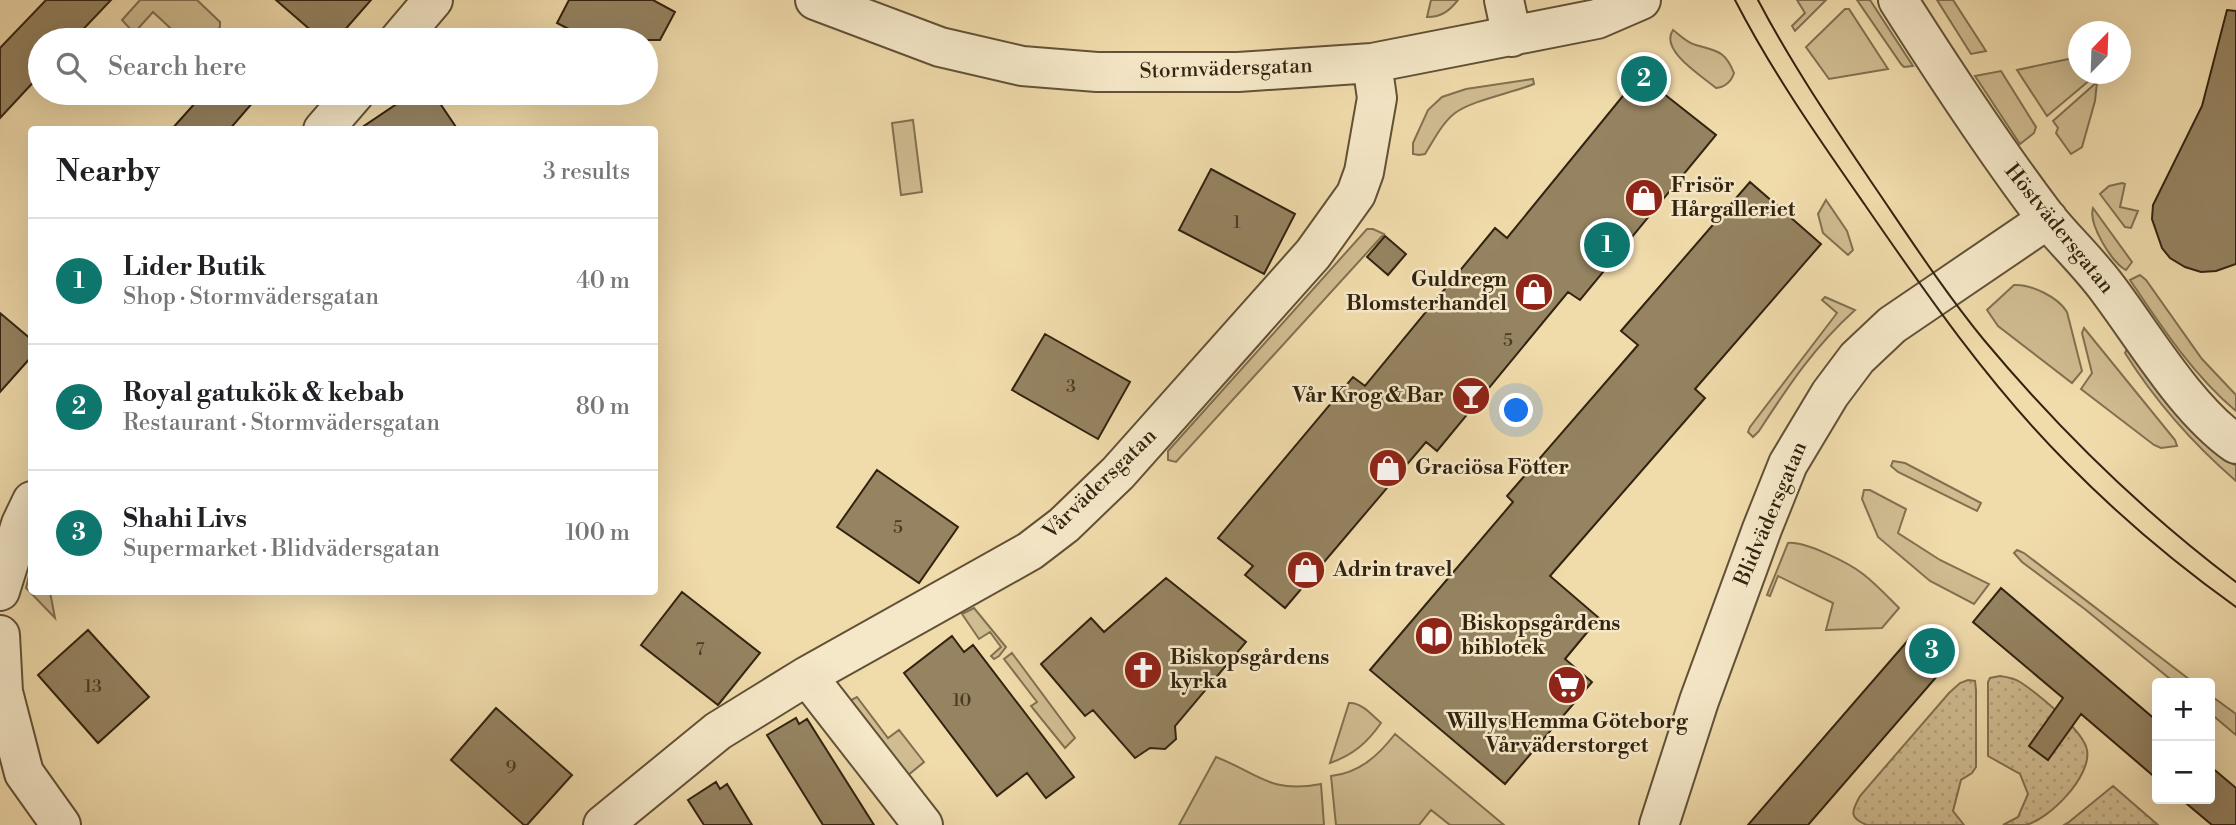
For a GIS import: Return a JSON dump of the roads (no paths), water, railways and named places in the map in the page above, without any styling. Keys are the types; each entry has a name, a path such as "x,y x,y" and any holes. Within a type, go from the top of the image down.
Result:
{"street":[{"path":"409,28 433,0"},
{"name":"Stormvädersgatan","path":"815,0 940,47 1022,66 1097,72 1238,72 1372,62 1597,19 1641,0"},
{"path":"1504,0 1511,37"},
{"name":"Höstvädersgatan","path":"1898,0 1994,147 2048,219 2106,286 2175,381 2221,433 2236,444"},
{"name":"Vårvädersgatan","path":"603,825 718,732 807,676 1030,551 1064,525 1118,473 1313,254 1356,194 1364,172 1377,98 1372,62"},
{"path":"326,126 345,105"},
{"name":"Blidvädersgatan","path":"1659,825 1708,677 1762,529 1788,464 1830,394 1857,358 1892,325 2048,219"},
{"path":"0,591 28,510"},
{"path":"0,635 3,692 24,773 61,825"},
{"path":"807,676 923,825"}],"tram line":[{"path":"1735,0 1780,79 1830,155 1936,306 2012,403 2107,502 2170,557 2236,607"},
{"path":"1758,0 1841,136 1954,302 1984,340 2042,406 2103,468 2168,527 2236,582"}],"place":[{"name":"Royal gatukök & kebab","path":"1644,79"},
{"name":"Frisör Hårgalleriet","path":"1644,198"},
{"name":"Lider Butik","path":"1607,245"},
{"name":"Guldregn Blomsterhandel","path":"1534,292"},
{"name":"Vår Krog & Bar","path":"1471,396"},
{"name":"Graciösa Fötter","path":"1388,468"},
{"name":"Adrin travel","path":"1306,570"},
{"name":"Biskopsgårdens biblotek","path":"1434,636"},
{"name":"Shahi Livs","path":"1932,651"},
{"name":"Biskopsgårdens kyrka","path":"1143,670"},
{"name":"Willys Hemma Göteborg Vårväderstorget","path":"1567,685"}]}
